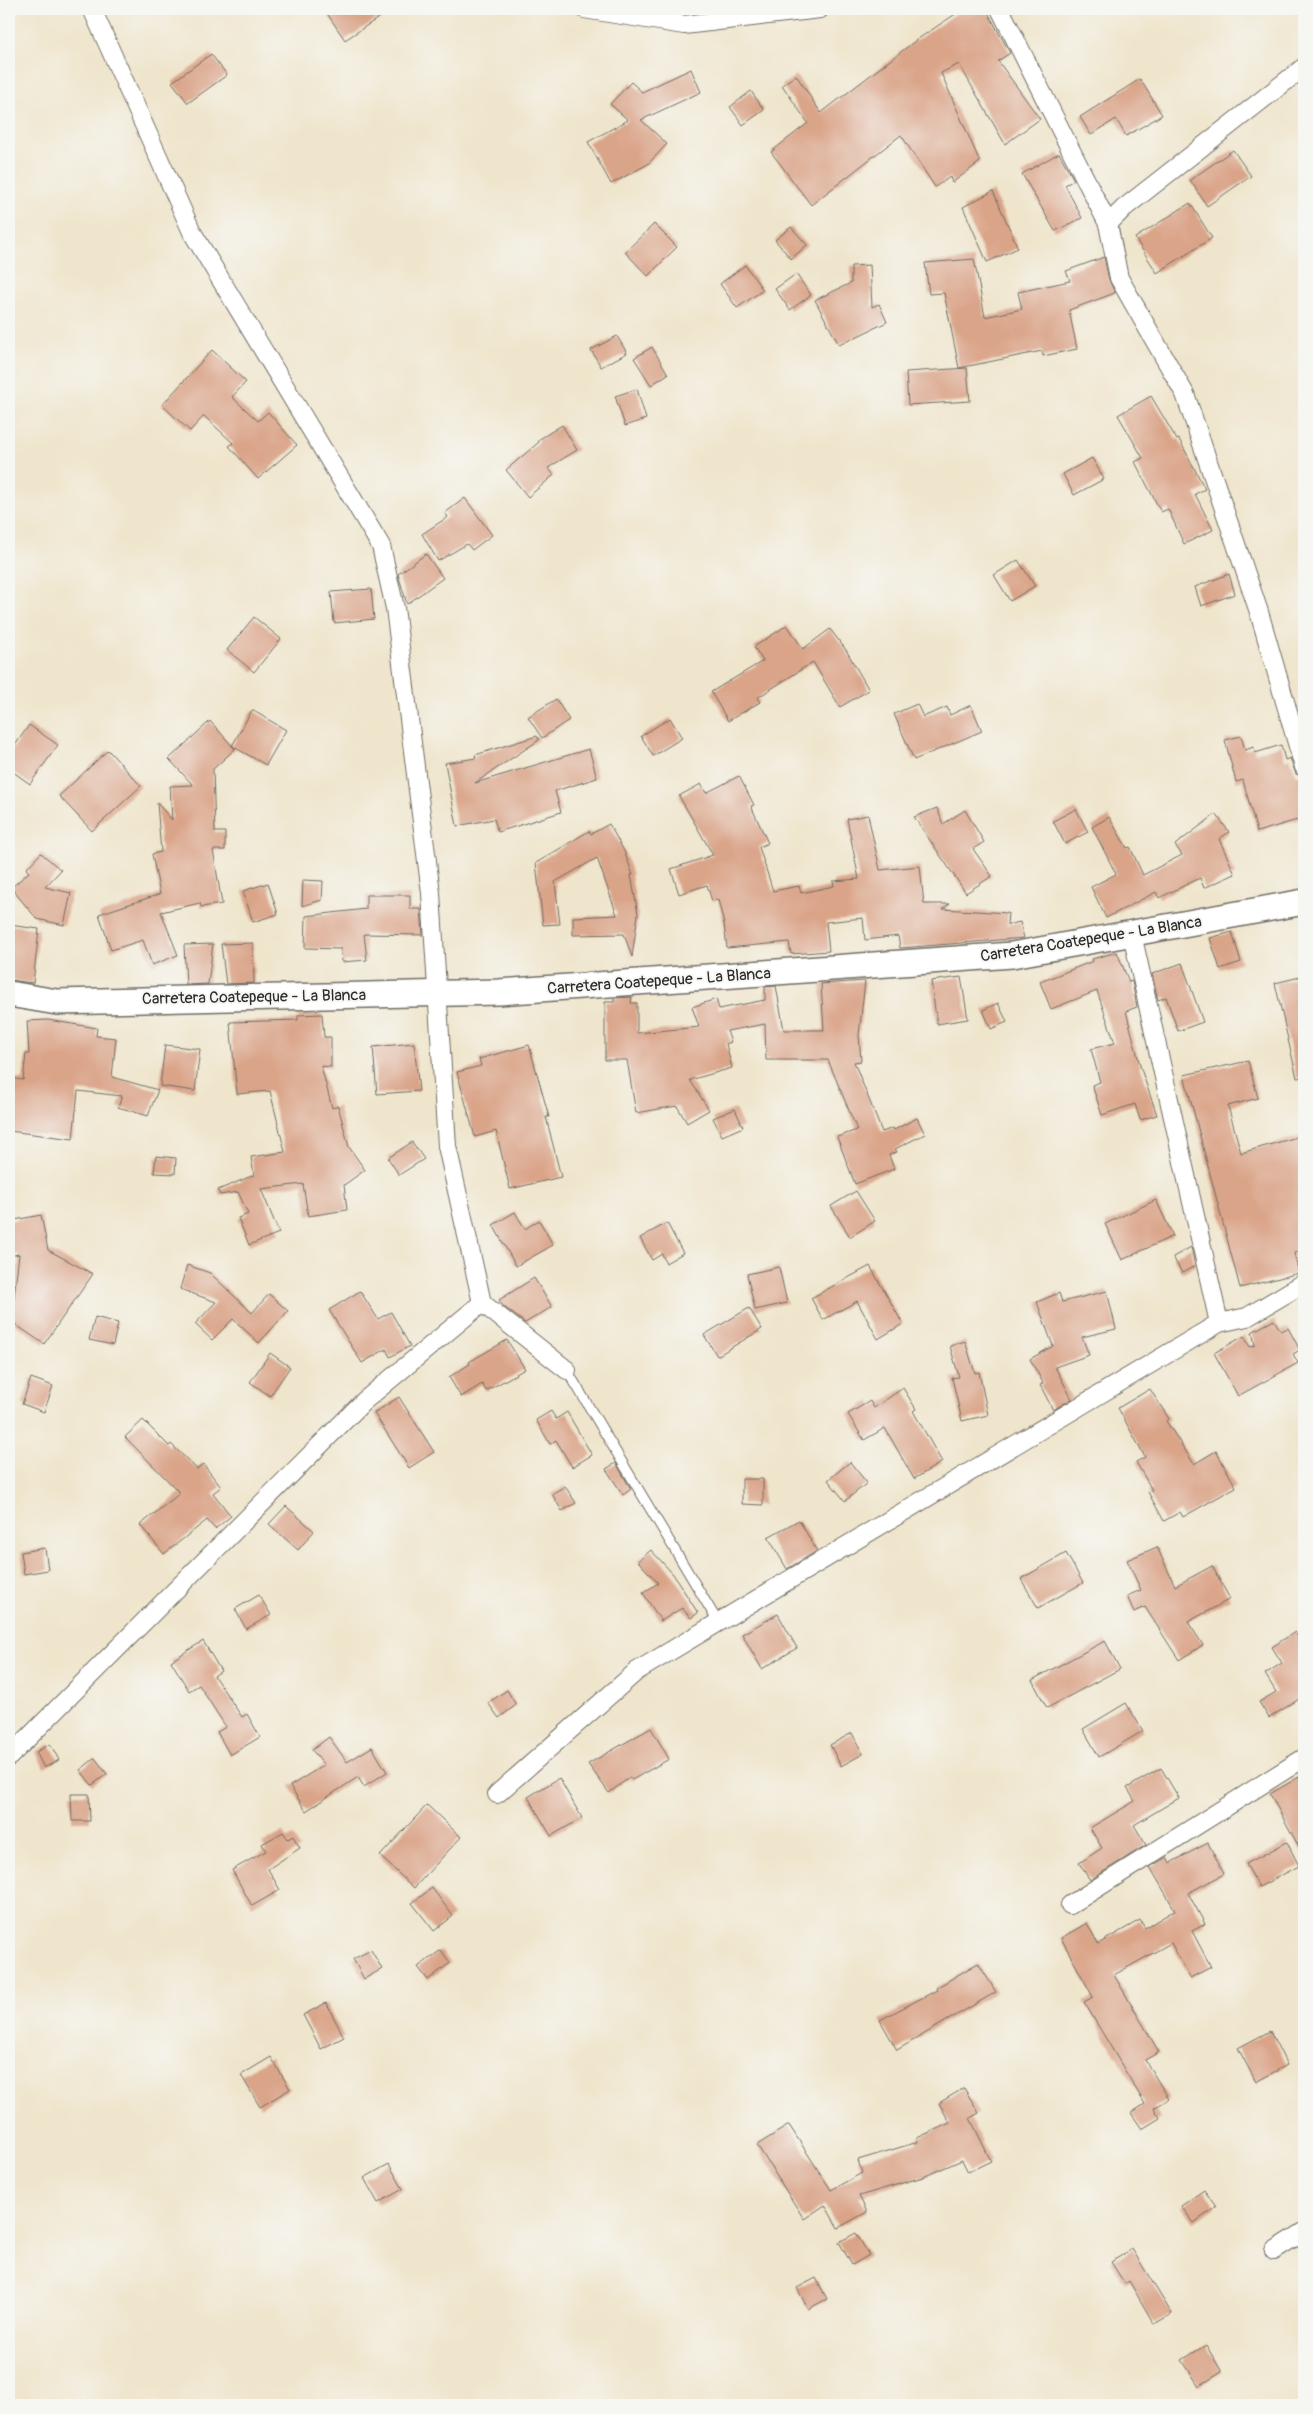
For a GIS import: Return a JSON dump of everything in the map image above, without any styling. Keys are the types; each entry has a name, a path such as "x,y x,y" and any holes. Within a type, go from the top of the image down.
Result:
{"main road":[{"name":"Carretera Coatepeque - La Blanca","path":"9,994 57,1002 499,992 1012,955 1304,902"}],"street":[{"path":"92,9 192,232 381,546 394,608 431,893 439,993 447,1146 482,1303 567,1370"},
{"path":"584,9 684,25 820,9"},
{"path":"1000,9 1108,224 1119,278 1185,394 1259,612 1304,767"},
{"path":"1108,224 1124,208 1304,67"},
{"path":"1132,934 1219,1322"},
{"path":"497,1794 637,1671 1219,1322 1247,1317 1304,1283"},
{"path":"9,1757 364,1401 482,1303"},
{"path":"1070,1905 1304,1758"},
{"path":"1274,2252 1304,2232"}],"lane":[{"path":"567,1370 718,1622"}],"building":[{"path":"324,9 392,9 345,40"},
{"path":"963,9 986,9 1010,53 998,61 1040,119 1005,144 959,64 941,73 980,162 952,183 950,177 935,187 901,135 811,205 771,152 808,123 782,85 796,75 821,113 915,41"},
{"path":"211,54 227,75 188,103 172,82"},
{"path":"691,69 701,92 641,120 667,144 648,164 611,184 588,142 628,120 610,104 631,82 642,92"},
{"path":"1140,79 1162,115 1126,136 1116,119 1091,135 1080,117"},
{"path":"751,91 764,110 743,125 730,107"},
{"path":"1233,150 1251,176 1207,206 1190,180"},
{"path":"1059,153 1074,180 1065,185 1082,218 1055,231 1022,174"},
{"path":"993,191 1018,248 987,262 963,207"},
{"path":"1190,203 1212,238 1157,273 1135,238"},
{"path":"654,224 677,247 648,276 625,252"},
{"path":"791,227 807,245 791,259 775,240"},
{"path":"1104,257 1109,280 1115,293 1069,310 1077,349 1043,356 1042,351 959,368 944,293 929,294 925,263 974,259 985,317 1022,309 1018,292 1070,281 1066,271"},
{"path":"745,265 763,290 737,308 720,284"},
{"path":"870,265 872,307 879,304 887,322 839,345 815,300 851,283 851,266"},
{"path":"796,274 811,295 790,310 775,289"},
{"path":"617,336 627,353 601,367 591,350"},
{"path":"652,347 668,374 651,385 634,358"},
{"path":"212,350 246,382 232,397 258,421 268,412 297,445 258,479 229,446 233,443 204,416 190,431 162,405"},
{"path":"967,368 970,401 908,405 906,372"},
{"path":"637,389 646,419 625,426 615,396"},
{"path":"1151,396 1177,440 1179,439 1205,489 1195,494 1213,530 1184,544 1168,509 1161,512 1135,462 1143,458 1118,415"},
{"path":"562,425 577,450 548,468 554,475 528,497 506,470 539,442 538,440"},
{"path":"1092,458 1104,479 1074,495 1063,474"},
{"path":"465,498 492,535 472,550 467,544 438,561 422,534 448,517 445,513"},
{"path":"426,554 443,578 407,604 398,574"},
{"path":"1018,560 1035,586 1010,601 994,575"},
{"path":"1229,574 1235,594 1201,606 1195,587"},
{"path":"371,589 374,619 334,623 331,592"},
{"path":"254,617 281,639 254,672 227,650"},
{"path":"787,625 803,649 830,629 846,650 869,690 840,707 813,662 757,698 760,702 728,721 711,692 763,661 754,647"},
{"path":"556,699 569,720 542,738 528,717"},
{"path":"917,704 923,717 947,707 950,715 971,705 982,731 914,760 894,714"},
{"path":"252,710 286,730 266,765 232,746"},
{"path":"670,718 682,738 653,756 641,736"},
{"path":"210,721 235,749 213,769 215,832 225,832 225,850 213,850 222,904 201,907 200,903 161,912 178,955 152,965 143,940 111,950 99,914 160,894 152,854 161,852 157,803 172,820 170,786 193,785 169,759"},
{"path":"29,725 58,745 30,784 9,769 9,754"},
{"path":"537,736 539,740 475,783 589,749 597,778 555,791 561,812 498,832 494,819 457,826 445,763 476,758 475,755"},
{"path":"1241,736 1245,750 1254,747 1255,753 1281,745 1285,760 1290,758 1296,774 1304,777 1304,818 1257,832 1243,780 1236,782 1225,740"},
{"path":"108,750 141,786 92,831 59,796"},
{"path":"739,776 754,805 751,806 768,843 759,847 773,891 799,886 801,893 834,886 833,881 859,879 847,819 868,815 880,870 920,866 924,904 950,904 943,909 1008,913 1007,925 1020,922 1024,938 900,948 898,936 865,940 863,918 826,922 829,951 791,954 789,942 727,948 718,900 712,901 707,885 679,894 671,869 713,855 679,796 701,784 706,793"},
{"path":"937,808 943,824 965,810 984,842 973,849 992,876 966,893 914,817"},
{"path":"1076,809 1088,832 1065,844 1053,821"},
{"path":"1216,814 1229,832 1219,839 1235,874 1204,888 1200,878 1159,898 1156,892 1106,918 1091,887 1116,874 1092,827 1109,817 1127,848 1130,847 1143,875 1182,855 1175,845"},
{"path":"609,824 624,851 633,875 631,875 638,914 632,957 624,934 573,935 573,917 617,915 597,858 555,882 560,924 543,925 536,863 589,831 591,834"},
{"path":"41,853 61,870 45,887 71,893 64,925 37,919 11,888 29,872 26,869"},
{"path":"303,880 323,881 322,900 302,906"},
{"path":"268,883 278,914 253,922 243,891"},
{"path":"366,895 410,895 410,909 421,909 423,935 364,934 367,960 342,962 341,949 305,948 306,916 366,909"},
{"path":"9,925 39,929 33,983 9,980"},
{"path":"1232,932 1241,962 1220,969 1210,938"},
{"path":"253,943 254,983 226,984 221,944"},
{"path":"213,944 208,984 186,985 184,945"},
{"path":"1117,952 1129,982 1132,981 1137,1007 1126,1011 1141,1069 1157,1115 1140,1120 1135,1104 1102,1115 1092,1085 1100,1082 1091,1049 1115,1043 1097,991 1051,1009 1040,982 1093,961 1092,959"},
{"path":"1182,963 1203,1022 1178,1031 1166,997 1158,1000 1152,974"},
{"path":"1304,976 1304,1077 1297,1078 1275,983"},
{"path":"961,977 968,1019 937,1024 931,981"},
{"path":"865,981 859,1035 861,1061 854,1062 882,1132 893,1128 894,1130 917,1118 925,1134 895,1149 897,1152 889,1155 894,1169 855,1184 837,1137 857,1130 828,1060 766,1060 765,1024 727,1031 731,1042 726,1044 732,1068 690,1080 709,1110 687,1123 677,1106 636,1113 627,1060 605,1060 605,1002 614,1002 614,998 632,997 631,1003 637,1003 637,1033 699,1027 692,1007 716,999 719,1009 765,1000 765,987 776,986 784,1030 824,1030 821,984"},
{"path":"998,1003 1007,1022 991,1029 983,1010"},
{"path":"322,1014 324,1037 331,1037 331,1067 321,1066 332,1108 338,1106 349,1147 365,1170 344,1185 347,1210 308,1216 303,1184 261,1189 279,1233 249,1245 238,1218 248,1214 238,1192 220,1195 218,1190 254,1175 251,1157 285,1152 270,1091 237,1094 230,1022 298,1020 298,1015"},
{"path":"48,1020 97,1028 96,1036 116,1038 112,1077 158,1090 148,1116 118,1107 122,1096 78,1091 73,1139 9,1131 9,1078 23,1080 26,1054 29,1054 27,1021"},
{"path":"414,1043 419,1091 377,1094 373,1047"},
{"path":"165,1045 200,1049 195,1091 160,1086"},
{"path":"529,1045 549,1117 546,1117 561,1177 510,1189 496,1131 475,1137 457,1072 481,1066 479,1059"},
{"path":"1248,1061 1258,1098 1228,1106 1241,1153 1304,1135 1304,1250 1294,1253 1299,1273 1240,1288 1184,1075"},
{"path":"735,1109 743,1127 722,1136 713,1118"},
{"path":"412,1142 424,1159 399,1175 388,1158"},
{"path":"156,1156 176,1158 175,1174 154,1173"},
{"path":"856,1191 875,1221 850,1237 831,1206"},
{"path":"1156,1200 1173,1236 1122,1260 1105,1224"},
{"path":"515,1212 525,1229 539,1220 553,1245 516,1266 493,1225"},
{"path":"41,1215 48,1250 93,1274 44,1344 9,1320 9,1304 13,1305 19,1254 9,1256 9,1221"},
{"path":"667,1223 683,1253 666,1263 662,1254 652,1260 640,1238"},
{"path":"1191,1247 1195,1266 1182,1273 1173,1257"},
{"path":"187,1265 210,1273 252,1313 269,1294 288,1311 259,1343 233,1319 212,1340 195,1324 216,1302 180,1289"},
{"path":"870,1266 903,1324 878,1339 857,1301 823,1320 811,1298"},
{"path":"779,1267 787,1303 755,1310 747,1274"},
{"path":"534,1278 552,1307 525,1323 503,1306 499,1300"},
{"path":"360,1291 378,1319 391,1312 410,1346 390,1357 386,1349 362,1363 329,1310"},
{"path":"1107,1291 1116,1329 1082,1337 1089,1355 1055,1367 1072,1399 1053,1410 1040,1385 1043,1383 1030,1359 1053,1346 1037,1302 1059,1293 1062,1302"},
{"path":"749,1308 762,1329 717,1356 704,1335"},
{"path":"95,1317 118,1323 113,1345 89,1340"},
{"path":"1274,1320 1281,1331 1288,1328 1300,1350 1293,1354 1298,1363 1238,1396 1214,1353 1244,1336 1250,1347 1255,1345 1252,1332"},
{"path":"507,1340 525,1369 486,1391 482,1384 461,1397 449,1377 470,1364 469,1362"},
{"path":"965,1341 975,1373 979,1372 988,1415 962,1421 952,1378 959,1377 950,1346"},
{"path":"270,1353 290,1367 270,1396 250,1382"},
{"path":"31,1378 53,1386 44,1412 22,1404"},
{"path":"903,1388 916,1409 913,1411 942,1462 914,1479 885,1428 864,1440 848,1414 870,1401 874,1408"},
{"path":"1150,1389 1169,1419 1166,1421 1194,1464 1216,1451 1236,1487 1183,1517 1180,1512 1164,1521 1148,1492 1152,1490 1136,1462 1145,1457 1118,1408"},
{"path":"399,1397 434,1452 409,1468 374,1413"},
{"path":"551,1411 556,1419 567,1412 592,1455 572,1467 556,1440 550,1444 536,1420"},
{"path":"143,1420 169,1446 171,1444 197,1469 203,1464 221,1487 213,1493 231,1516 215,1529 207,1520 164,1554 140,1525 180,1493 125,1437"},
{"path":"850,1462 867,1483 845,1501 828,1480"},
{"path":"616,1463 631,1489 623,1495 606,1469"},
{"path":"742,1479 763,1479 763,1505 742,1504"},
{"path":"565,1486 576,1503 562,1511 552,1494"},
{"path":"286,1506 314,1531 298,1550 269,1524"},
{"path":"799,1520 817,1551 787,1569 768,1537"},
{"path":"1157,1547 1175,1586 1212,1566 1230,1599 1188,1622 1203,1645 1179,1660 1145,1607 1134,1612 1127,1596 1141,1590 1127,1560"},
{"path":"45,1548 48,1570 24,1574 21,1552"},
{"path":"651,1550 673,1574 698,1613 691,1618 682,1608 661,1621 643,1593 658,1583 638,1561"},
{"path":"1066,1553 1083,1583 1038,1608 1021,1579"},
{"path":"259,1595 271,1615 246,1629 235,1609"},
{"path":"778,1614 797,1648 762,1669 742,1634"},
{"path":"1295,1632 1304,1648 1304,1696 1269,1718 1259,1702 1276,1692 1265,1674 1282,1663 1272,1647"},
{"path":"203,1641 221,1671 214,1676 242,1717 247,1714 260,1737 230,1755 217,1732 226,1727 199,1685 189,1691 171,1661"},
{"path":"1105,1641 1120,1669 1047,1708 1032,1680"},
{"path":"507,1690 516,1705 499,1718 488,1703"},
{"path":"1126,1703 1143,1731 1099,1757 1083,1729"},
{"path":"651,1728 669,1759 632,1780 630,1777 609,1793 588,1764"},
{"path":"852,1733 863,1754 841,1766 830,1745"},
{"path":"329,1737 347,1762 372,1747 387,1772 364,1787 358,1777 306,1811 290,1786 324,1765 312,1750"},
{"path":"50,1744 59,1760 44,1768 36,1752"},
{"path":"95,1758 107,1774 92,1785 80,1770"},
{"path":"1161,1768 1179,1798 1134,1825 1146,1845 1090,1880 1079,1863 1102,1848 1090,1828 1135,1801 1127,1788"},
{"path":"1304,1774 1304,1856 1270,1794"},
{"path":"559,1778 582,1818 551,1836 528,1797"},
{"path":"71,1794 89,1794 90,1821 72,1821"},
{"path":"427,1805 461,1837 414,1888 380,1856"},
{"path":"283,1832 288,1839 293,1836 300,1848 268,1869 280,1890 252,1906 232,1870 266,1851 262,1844"},
{"path":"1287,1842 1299,1866 1259,1887 1246,1864"},
{"path":"1208,1843 1224,1874 1188,1893 1205,1924 1192,1931 1211,1967 1190,1978 1171,1943 1114,1975 1159,2052 1145,2060 1169,2099 1154,2108 1160,2118 1142,2129 1131,2113 1145,2104 1084,2002 1093,1997 1061,1938 1087,1923 1098,1944 1140,1920 1145,1928 1175,1910 1150,1867 1167,1857 1170,1863"},
{"path":"432,1888 453,1916 434,1931 412,1903"},
{"path":"371,1950 382,1969 364,1979 353,1959"},
{"path":"441,1950 450,1963 428,1980 418,1967"},
{"path":"978,1963 996,1992 897,2050 880,2020 937,1990 936,1988"},
{"path":"326,2003 344,2037 321,2049 303,2015"},
{"path":"1270,2031 1287,2065 1256,2082 1238,2048"},
{"path":"271,2057 290,2089 260,2107 241,2075"},
{"path":"964,2088 979,2113 970,2118 991,2161 968,2172 962,2160 923,2177 859,2196 867,2212 838,2228 825,2205 804,2219 757,2145 789,2125 831,2190 862,2173 858,2160 918,2142 917,2138 950,2123 939,2103"},
{"path":"389,2164 403,2189 378,2203 364,2178"},
{"path":"1204,2190 1216,2207 1194,2223 1181,2206"},
{"path":"856,2233 869,2255 852,2265 839,2242"},
{"path":"1132,2249 1172,2314 1154,2324 1129,2281 1125,2284 1111,2262"},
{"path":"816,2278 827,2299 808,2309 797,2288"},
{"path":"1206,2345 1222,2372 1199,2386 1182,2360"}]}
